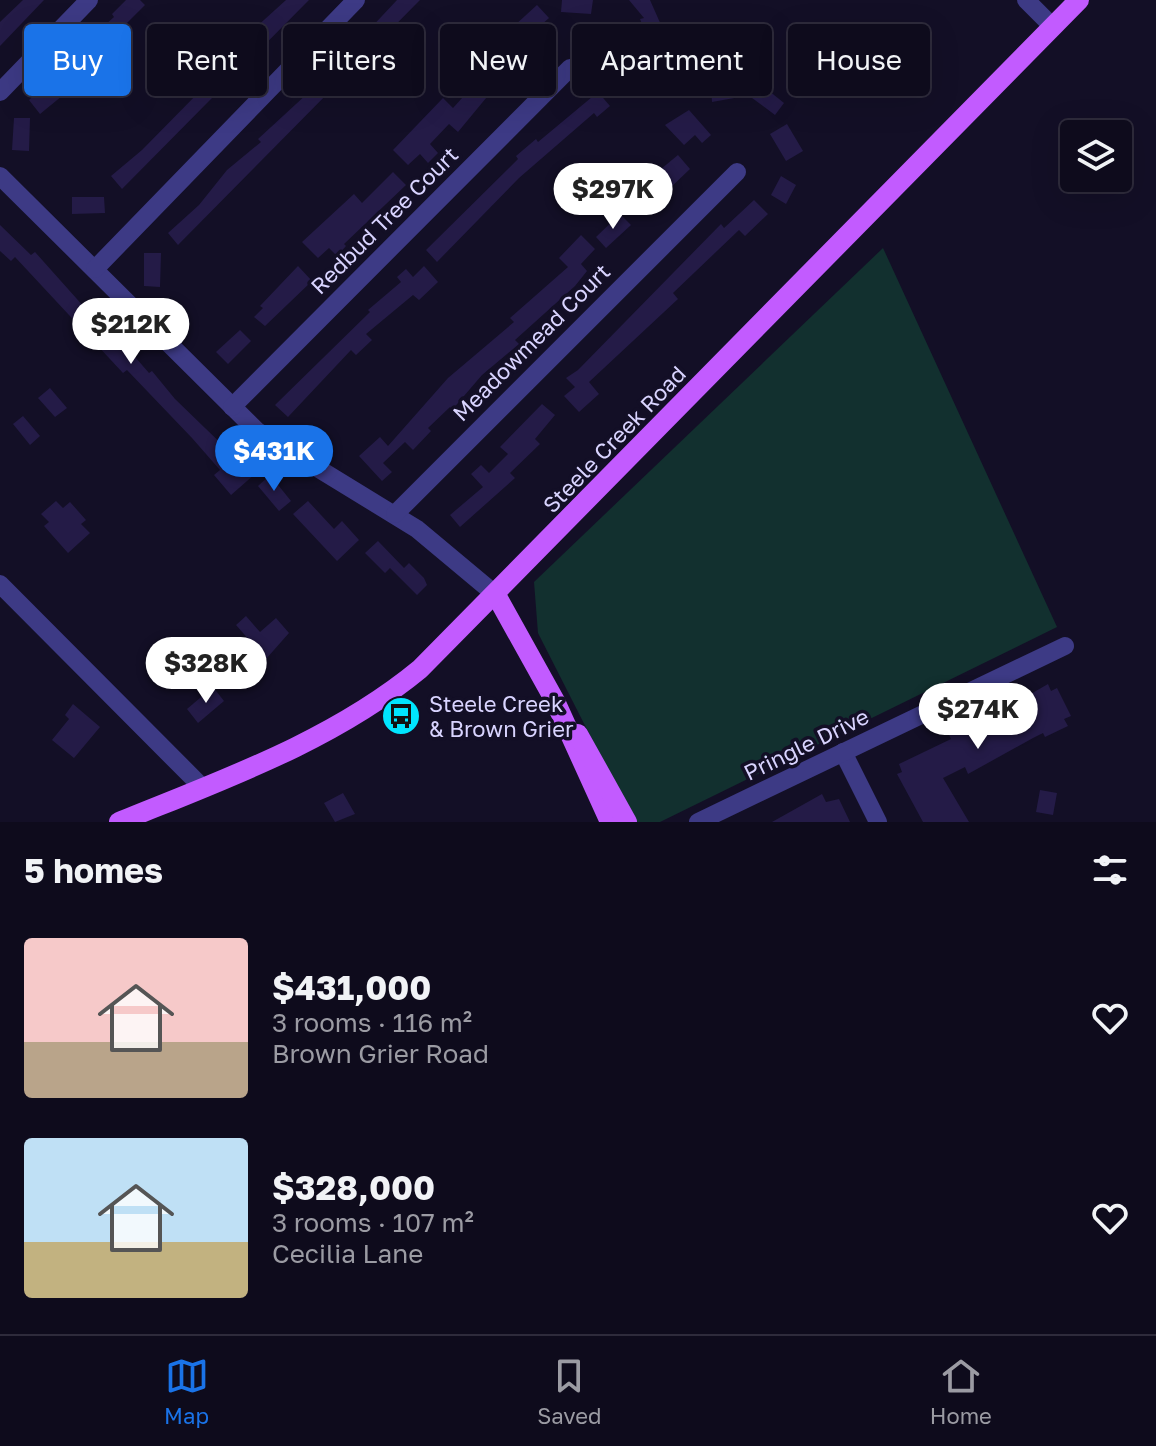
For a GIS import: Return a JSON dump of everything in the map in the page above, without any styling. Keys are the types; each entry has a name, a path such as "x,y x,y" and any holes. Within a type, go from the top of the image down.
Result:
{"main road":[{"name":"Steele Creek Road","path":"119,822 203,788 313,737 385,698 429,661 1079,0"},
{"path":"496,595 555,701 610,822"},
{"path":"555,701 592,754 627,822"}],"street":[{"path":"0,92 89,0"},
{"path":"95,269 356,0"},
{"path":"1026,0 1053,27"},
{"name":"Redbud Tree Court","path":"232,407 570,68"},
{"name":"Meadowmead Court","path":"395,514 737,172"},
{"path":"0,176 257,431 433,540 496,595"},
{"path":"0,584 203,788"},
{"name":"Pringle Drive","path":"698,822 1065,646"},
{"path":"843,752 878,822"}],"green space":[{"path":"883,248 1057,627 660,822 634,822 538,633 534,582"}],"building":[{"path":"23,0 44,0 0,46 0,22"},
{"path":"126,0 140,0 145,5 126,24 106,24 114,17 112,14"},
{"path":"286,0 309,0 267,42 267,24 260,24"},
{"path":"397,0 420,0 396,24 374,24"},
{"path":"562,0 593,0 591,14 561,12"},
{"path":"629,0 650,0 661,24 642,24 640,19 644,18"},
{"path":"537,5 549,18 542,24 516,24"},
{"path":"772,93 784,103 775,115 749,96 772,96"},
{"path":"33,96 62,96 40,114 29,100"},
{"path":"195,96 214,96 122,189 111,176 142,150"},
{"path":"305,96 325,96 178,245 168,233 199,205 227,170 261,142 258,139"},
{"path":"464,96 488,96 458,132 449,124 430,144 438,153 428,163 420,154 408,165 393,150 443,98 453,108"},
{"path":"593,96 601,96 610,106 597,117 594,113 519,178 437,262 426,250 518,159 516,156 536,139 538,142"},
{"path":"712,96 740,96 740,97 712,102"},
{"path":"689,110 711,135 702,143 695,135 684,145 665,125"},
{"path":"14,118 30,118 29,151 12,150"},
{"path":"787,124 803,151 786,161 770,134"},
{"path":"678,155 690,169 649,208 641,200 630,210 614,193 635,174 644,183"},
{"path":"393,172 406,185 344,244 346,246 337,256 329,248 318,258 302,242 354,194 362,203"},
{"path":"781,176 796,185 786,204 771,195"},
{"path":"72,197 104,197 105,213 72,214"},
{"path":"754,200 768,214 745,236 739,230 673,293 678,299 589,382 599,394 579,412 564,396 575,387 566,378 578,370 721,224 724,228"},
{"path":"620,214 631,225 606,248 596,237"},
{"path":"0,225 31,255 35,252 118,345 122,342 175,399 235,457 238,454 255,474 231,495 214,475 220,470 192,438 127,370 123,373 15,257 11,261 0,251"},
{"path":"581,235 595,249 581,264 587,271 575,286 515,340 519,344 482,375 452,410 450,407 428,428 431,431 413,450 405,442 383,463 392,472 382,481 359,456 380,437 388,446 448,378 514,322 510,318 568,267 559,258"},
{"path":"144,253 161,253 160,287 144,286"},
{"path":"298,266 312,281 265,326 254,317 263,308 260,306"},
{"path":"424,266 438,282 419,300 413,295 366,334 372,340 356,355 351,350 288,417 275,405 370,312 368,310 401,282 397,277 406,269 413,277"},
{"path":"240,330 251,341 228,364 216,352"},
{"path":"50,388 67,408 55,417 38,398"},
{"path":"542,404 555,415 535,439 540,444 510,473 515,478 460,527 450,515 483,487 471,474 481,465 489,473 508,454 500,447"},
{"path":"23,416 40,436 30,445 13,424"},
{"path":"270,475 291,501 279,511 258,486"},
{"path":"56,501 63,508 70,502 86,520 81,524 90,533 68,553 44,526 49,522 41,514"},
{"path":"308,501 334,529 342,521 359,540 337,561 293,514"},
{"path":"378,541 404,568 409,563 424,578 427,585 417,595 390,568 385,573 365,553"},
{"path":"246,616 260,632 276,618 289,633 266,659 236,625"},
{"path":"1048,684 1051,691 1057,688 1071,716 1064,719 1068,726 1045,737 1043,733 968,774 965,767 943,778 969,822 923,822 897,774 902,772 899,764 951,739 948,733 994,711 996,714"},
{"path":"213,687 224,701 198,723 187,709"},
{"path":"73,704 100,727 74,758 52,740 69,719 65,715"},
{"path":"1040,790 1057,793 1053,815 1036,812"},
{"path":"343,793 355,814 335,822 324,803"},
{"path":"822,794 826,802 839,799 850,822 772,822"}],"place":[{"name":"Steele Creek & Brown Grier","path":"401,716"}]}
